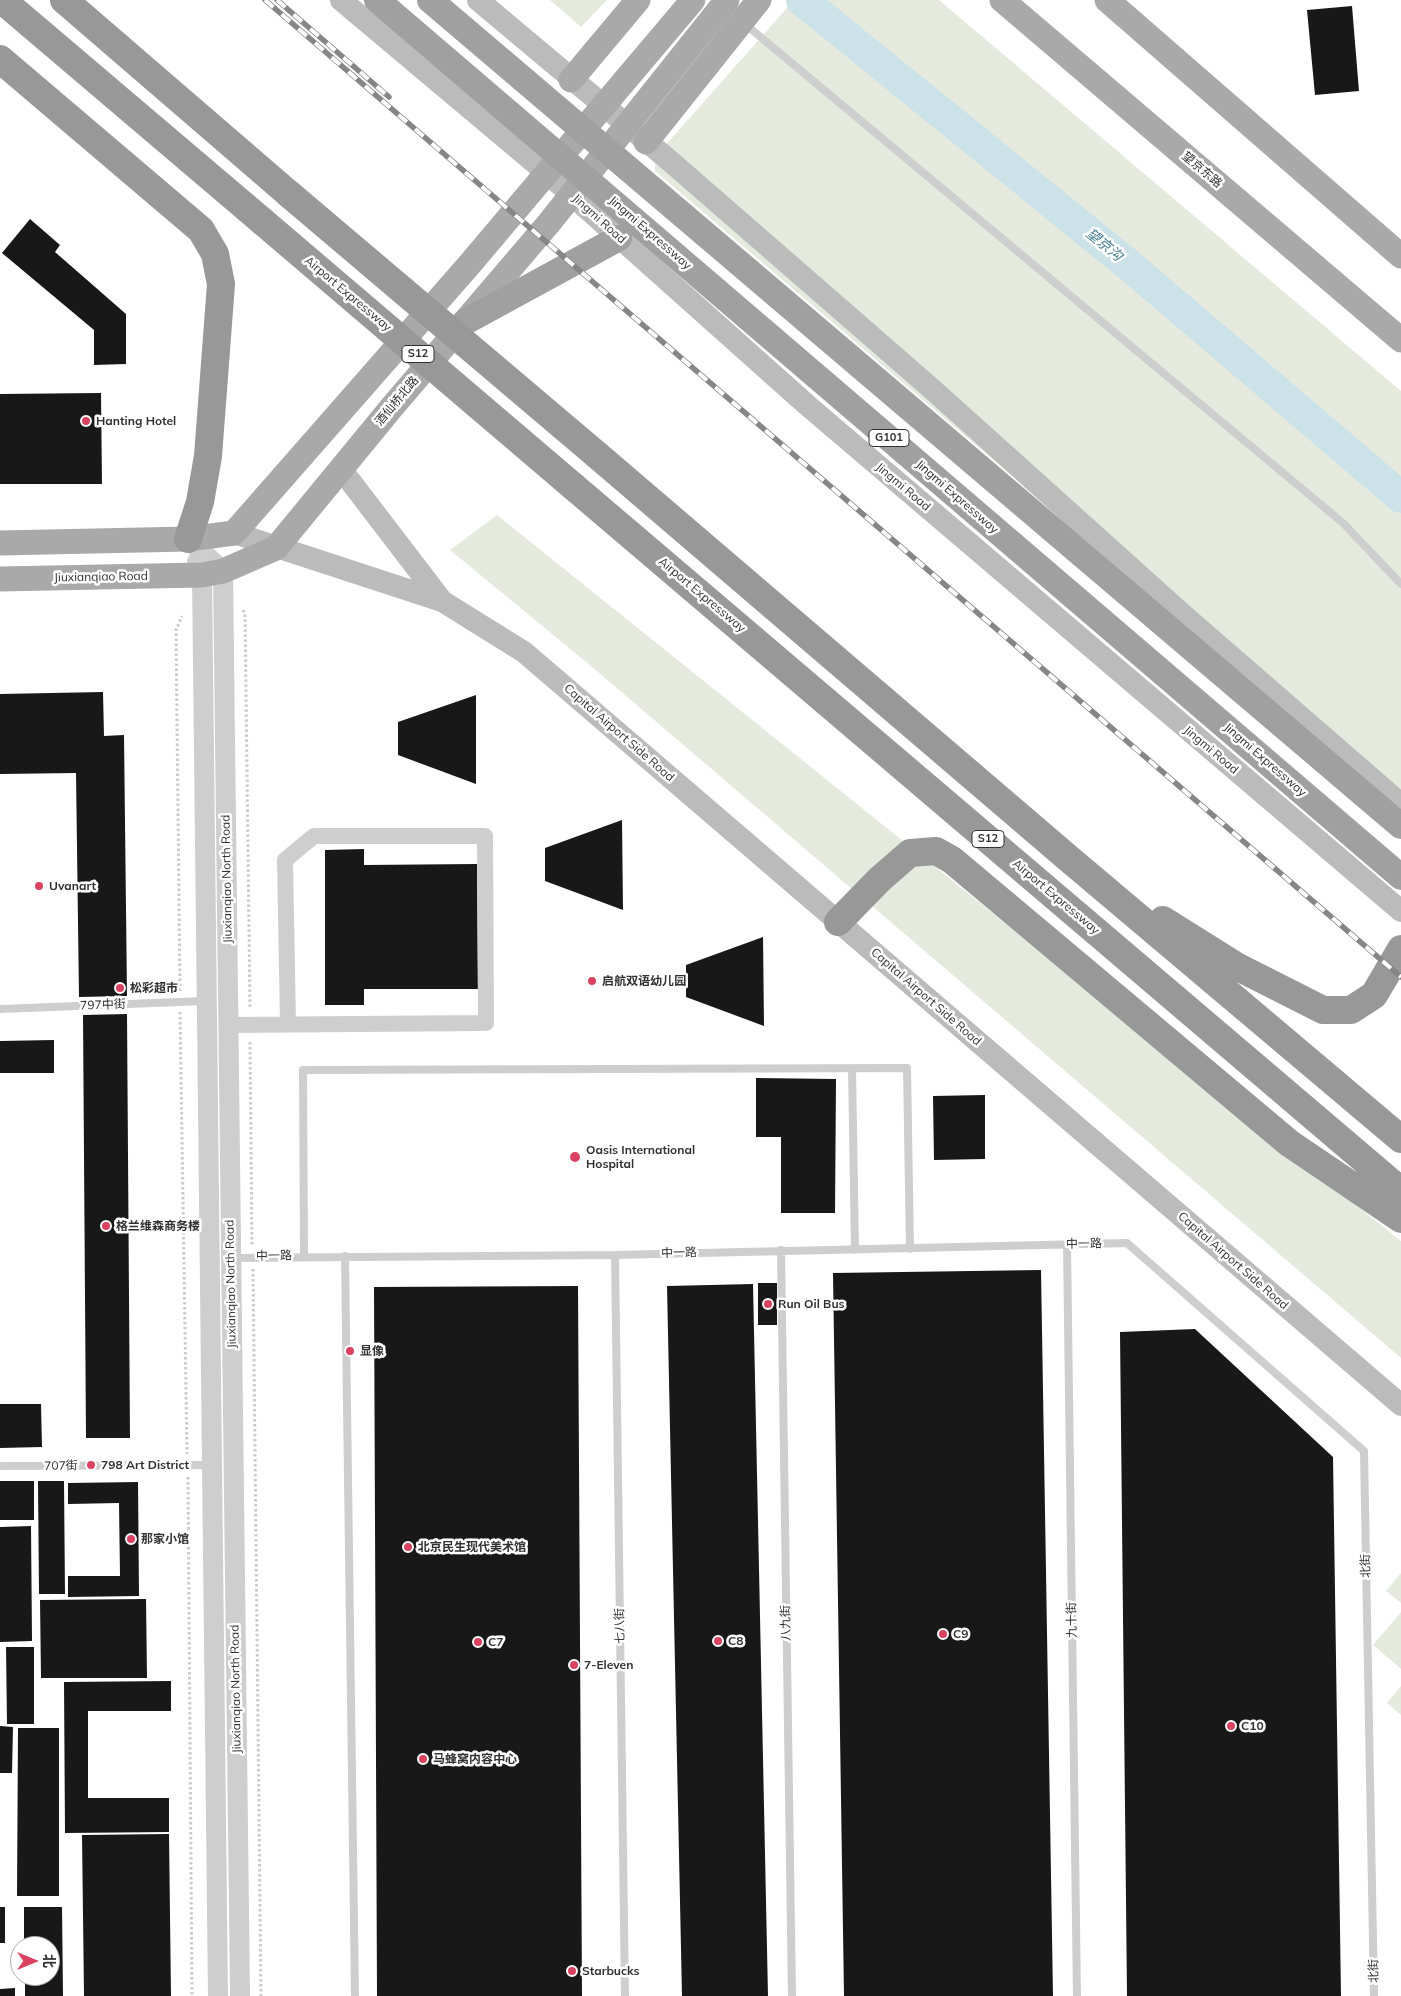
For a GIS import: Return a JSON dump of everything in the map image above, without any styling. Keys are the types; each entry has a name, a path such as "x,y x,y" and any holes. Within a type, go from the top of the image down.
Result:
{"highway":[{"name":"Airport Expressway","path":"2,0 1401,1191"},
{"path":"64,0 1068,858 1401,1139"},
{"path":"93,0 135,62"},
{"name":"Jingmi Expressway","path":"377,0 1401,876"},
{"name":"G101","path":"430,0 1401,826"},
{"path":"0,59 201,230 215,254 221,284 208,456 200,502 188,539"},
{"path":"465,322 620,238"},
{"path":"838,922 880,879 910,853 936,851 952,860 1289,1143 1401,1219"},
{"path":"1068,858 1238,967 1322,1010 1351,1010 1374,995 1401,948"}],"main road":[{"name":"Jingmi Road","path":"341,0 548,173 807,405 1401,911"},
{"path":"478,0 925,383 1181,613 1401,804"},
{"path":"571,80 638,0"},
{"path":"234,533 548,173 694,0"},
{"name":"酒仙桥北路","path":"212,573 276,548 572,194 727,0"},
{"name":"望京东路","path":"1002,0 1401,340"},
{"path":"1106,0 1401,256"},
{"path":"646,142 750,11"},
{"path":"341,469 442,601"},
{"path":"0,543 188,539 234,533 442,601"},
{"name":"Jiuxianqiao Road","path":"0,579 212,573"},
{"name":"Capital Airport Side Road","path":"442,601 524,652 1401,1405"}],"street":[{"path":"188,539 212,573"},
{"name":"Jiuxianqiao North Road","path":"212,573 207,1001 218,1996"},
{"name":"Jiuxianqiao North Road","path":"212,573 228,1025 240,1996"},
{"path":"228,1025 486,1023 485,836 314,836 285,860 288,1024"}],"lane":[{"path":"750,11 1343,523 1401,584"},
{"name":"797中街","path":"0,1009 207,1001"},
{"path":"852,1068 855,1250"},
{"path":"304,1256 304,1070 907,1068 910,1249"},
{"name":"中一路","path":"231,1258 615,1255 1127,1243"},
{"name":"北街","path":"1127,1243 1364,1451 1374,1996"},
{"name":"九十街","path":"1067,1245 1077,1996"},
{"name":"八九街","path":"781,1250 792,1996"},
{"name":"七八街","path":"615,1255 625,1996"},
{"path":"345,1256 355,1996"},
{"name":"707街","path":"0,1466 212,1465"}],"path":[{"path":"183,614 176,630 188,1465 192,1996"}],"shaded area":[{"path":"550,0 607,0 581,27"},
{"path":"794,0 939,0 1401,391 1401,808 655,171 655,157"},
{"path":"497,515 1401,1241 1401,1358 591,666 450,550"},
{"path":"1401,1573 1401,1603 1386,1591"},
{"path":"1401,1612 1401,1669 1373,1645"},
{"path":"1401,1686 1401,1715 1387,1703"}],"building":[{"path":"1352,6 1359,91 1315,95 1307,10"},
{"path":"30,219 60,245 55,252 126,314 126,364 94,365 94,330 2,253"},
{"path":"101,393 102,484 0,484 0,394"},
{"path":"103,692 104,736 124,735 127,996 79,997 76,773 0,774 0,694"},
{"path":"476,695 476,784 398,755 398,722"},
{"path":"622,820 623,910 545,881 545,848"},
{"path":"364,849 364,865 477,864 478,989 364,989 364,1005 325,1005 325,850"},
{"path":"763,937 764,1026 686,997 686,965"},
{"name":"格兰维森商务楼","path":"127,1014 130,1438 86,1438 83,1015"},
{"path":"54,1040 54,1073 0,1073 0,1041"},
{"path":"756,1078 836,1079 835,1213 781,1213 781,1137 756,1137"},
{"path":"985,1095 985,1159 934,1160 933,1096"},
{"name":"C9","path":"1041,1270 1053,1996 844,1996 833,1273"},
{"name":"Run Oil Bus","path":"758,1283 777,1283 777,1325 758,1325"},
{"name":"C8","path":"753,1284 768,1996 682,1996 667,1286"},
{"name":"C7","path":"578,1286 582,1996 377,1996 374,1287"},
{"name":"C10","path":"1195,1329 1333,1457 1341,1996 1127,1996 1120,1332"},
{"path":"0,1404 41,1404 42,1447 0,1448"},
{"path":"0,1481 34,1481 34,1520 0,1520"},
{"path":"38,1481 64,1481 65,1594 39,1594"},
{"path":"138,1482 139,1596 68,1597 68,1576 120,1576 119,1503 68,1504 68,1483"},
{"path":"31,1526 32,1641 0,1642 0,1527"},
{"path":"146,1599 147,1678 41,1678 40,1600"},
{"path":"6,1647 34,1647 34,1724 7,1724"},
{"path":"171,1681 171,1711 88,1711 88,1798 169,1798 169,1832 65,1833 64,1682"},
{"path":"0,1726 13,1727 12,1773 0,1773"},
{"path":"18,1728 59,1728 59,1896 17,1896"},
{"path":"169,1834 171,1996 84,1996 82,1835"},
{"path":"0,1907 5,1907 5,1943 0,1943"},
{"path":"24,1907 62,1907 63,1996 25,1996 25,1986 60,1986 60,1936 24,1936"},
{"path":"15,1988 15,1996 0,1996 0,1989"}],"waterway":[{"name":"望京沟","path":"802,0 1130,266 1401,497"}],"railway":[{"path":"265,0 1401,977"},
{"path":"277,0 389,97"}],"place":[{"name":"Hanting Hotel","path":"86,421"},
{"name":"Uvanart","path":"39,886"},
{"name":"启航双语幼儿园","path":"592,981"},
{"name":"松彩超市","path":"120,988"},
{"name":"Oasis International Hospital","path":"575,1157"},
{"name":"格兰维森商务楼","path":"106,1226"},
{"name":"Run Oil Bus","path":"768,1304"},
{"name":"显像","path":"350,1351"},
{"name":"798 Art District","path":"91,1465"},
{"name":"那家小馆","path":"131,1539"},
{"name":"北京民生现代美术馆","path":"408,1547"},
{"name":"C9","path":"943,1634"},
{"name":"C8","path":"718,1641"},
{"name":"C7","path":"478,1642"},
{"name":"7-Eleven","path":"574,1665"},
{"name":"C10","path":"1231,1726"},
{"name":"马蜂窝内容中心","path":"423,1759"},
{"name":"Starbucks","path":"572,1971"}]}
